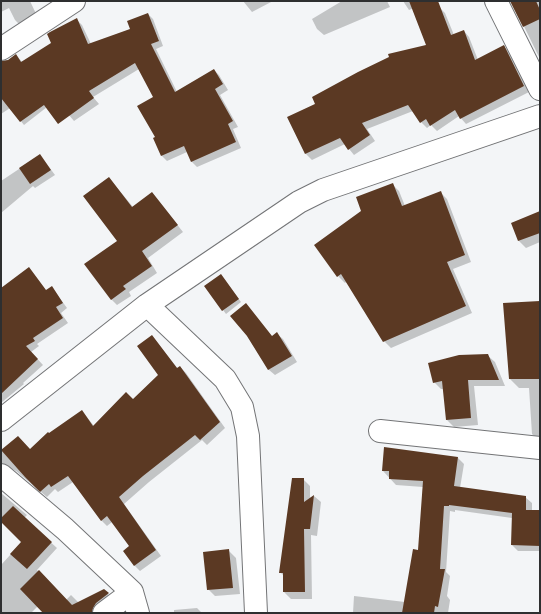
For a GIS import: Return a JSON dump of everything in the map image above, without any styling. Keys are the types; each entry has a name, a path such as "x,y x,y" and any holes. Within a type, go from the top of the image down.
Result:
{"street":[{"path":"1,49 74,1"},
{"path":"496,1 540,89"},
{"path":"1,420 147,305 298,202 323,190 540,116"},
{"path":"147,305 225,379 242,407 248,436 256,613"},
{"path":"380,431 540,448"},
{"path":"1,475 64,529 132,592 138,613"},
{"path":"104,613 132,592"}],"building":[{"path":"409,1 438,1 451,35 464,30 475,60 504,45 524,86 460,119 455,110 430,126 426,119 420,123 408,105 362,123 370,135 348,150 340,138 305,154 287,117 315,104 312,97 389,57 388,54 426,45"},
{"path":"510,1 536,1 540,10 540,19 523,27"},
{"path":"148,13 159,41 151,44 175,92 214,69 223,84 215,89 233,121 228,124 236,142 191,162 184,146 161,156 153,138 155,137 137,106 153,97 135,63 89,91 94,98 58,124 44,105 20,122 1,98 1,61 8,60 16,54 21,62 51,43 47,34 50,32 77,18 88,44 130,29 127,21"},
{"path":"40,154 51,170 30,184 19,168"},
{"path":"109,177 132,207 152,192 178,225 142,251 152,266 123,286 126,289 111,300 84,264 117,241 83,196"},
{"path":"393,183 402,206 441,191 465,255 447,262 466,306 383,342 341,274 337,277 314,245 361,211 356,197"},
{"path":"540,211 540,233 518,241 511,223"},
{"path":"29,267 46,290 52,286 63,303 56,307 63,318 33,338 35,341 26,346 38,359 1,394 1,288"},
{"path":"221,274 239,299 222,311 204,286"},
{"path":"540,301 540,379 509,379 503,303"},
{"path":"246,303 272,336 277,332 292,356 268,370 247,336 230,316"},
{"path":"152,335 177,368 180,366 220,422 200,440 195,435 119,497 156,550 134,566 123,551 129,546 107,516 101,521 68,476 51,487 49,484 40,492 1,450 18,436 30,449 48,432 49,433 82,410 93,426 126,392 133,399 158,375 137,346"},
{"path":"488,354 499,380 468,380 471,418 446,420 442,381 433,383 428,363 459,355"},
{"path":"384,447 458,457 454,486 526,496 526,510 540,510 540,546 511,545 512,513 449,505 444,506 440,569 445,569 438,607 435,606 434,613 402,613 413,549 418,550 423,481 389,479 389,471 382,471"},
{"path":"292,478 304,478 304,502 314,495 310,529 304,529 305,592 283,592 283,573 279,573"},
{"path":"13,506 52,542 27,569 10,554 21,542 1,522 1,518"},
{"path":"229,549 233,588 207,590 203,552"},
{"path":"39,570 72,605 104,589 109,593 96,603 92,613 43,613 20,589"}]}
